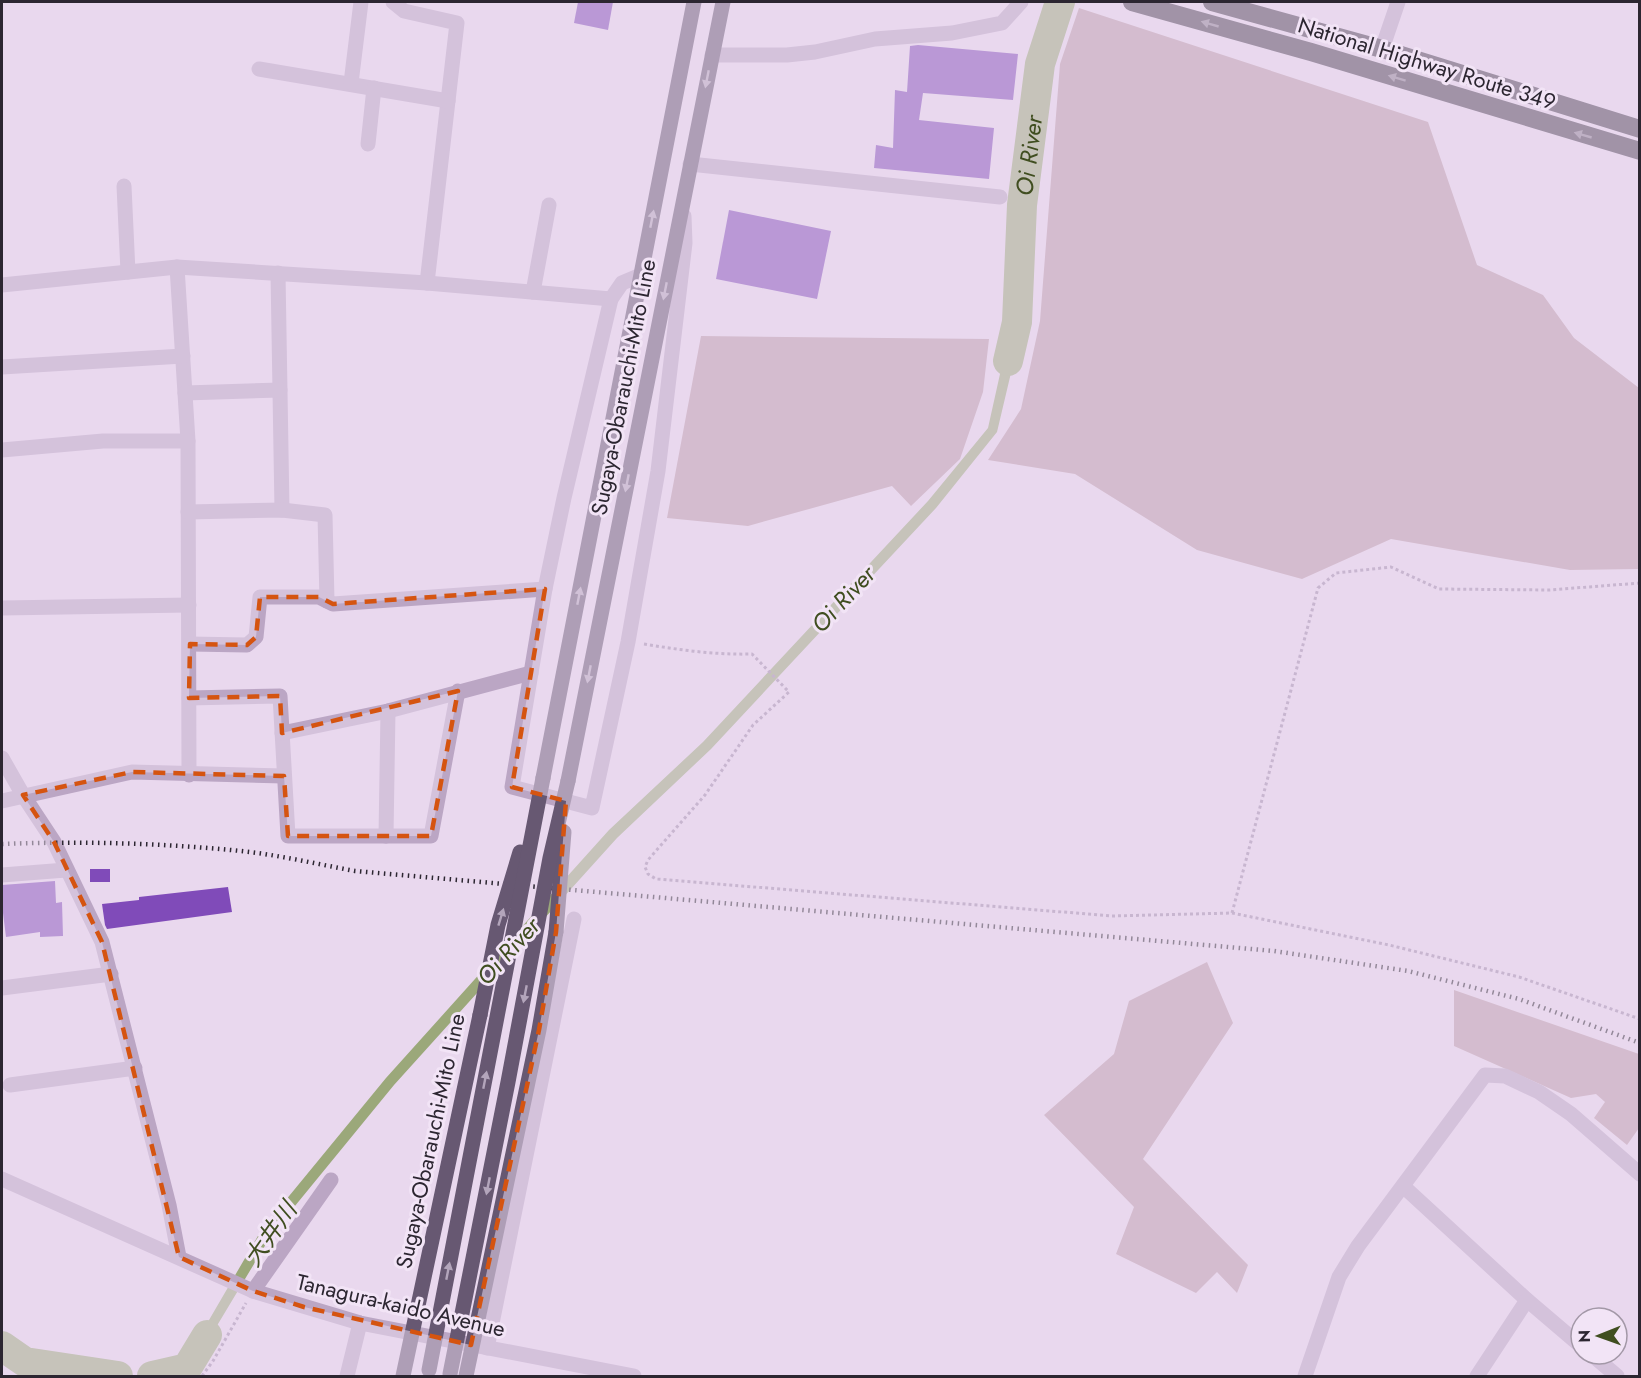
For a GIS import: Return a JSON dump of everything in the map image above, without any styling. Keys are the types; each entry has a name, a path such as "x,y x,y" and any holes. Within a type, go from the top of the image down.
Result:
{"highway":[{"name":"National Highway Route 349","path":"1132,2 1311,52 1640,151"},
{"name":"National Highway Route 349","path":"1212,2 1382,49 1640,129"}],"main road":[{"name":"Sugaya-Obarauchi-Mito Line","path":"428,1373 694,2"},
{"name":"Sugaya-Obarauchi-Mito Line","path":"450,1375 511,1071 550,858 568,781 723,2"},
{"name":"Sugaya-Obarauchi-Mito Line","path":"404,1377 498,925 543,778"},
{"name":"Sugaya-Obarauchi-Mito Line","path":"466,1377 479,1347 556,932 568,781"}],"street":[{"path":"351,83 361,2"},
{"path":"393,2 404,11 457,23 427,283"},
{"path":"712,55 787,56 875,39 952,33 1002,23 1021,2"},
{"path":"1382,49 1398,2"},
{"path":"259,69 448,100"},
{"path":"368,144 375,88"},
{"path":"690,164 1000,196"},
{"path":"124,186 128,272"},
{"path":"641,274 622,283 610,299 545,589 512,787 592,808 628,642 658,471 685,243 683,200"},
{"path":"533,291 549,205"},
{"path":"2,285 177,267 427,283 610,299"},
{"path":"177,267 188,441 189,775"},
{"path":"278,273 282,510"},
{"path":"2,367 183,356"},
{"path":"185,393 280,390"},
{"path":"2,450 104,441 188,441"},
{"path":"188,512 282,510 325,515 327,601"},
{"path":"190,644 247,645 256,637 260,597 319,597 333,604 545,589"},
{"path":"2,608 189,605"},
{"path":"282,733 388,711 531,672"},
{"path":"189,698 280,696 288,836 431,836 458,691"},
{"path":"386,836 388,711"},
{"path":"2,758 22,795 54,842 102,942 169,1205 179,1257"},
{"path":"2,801 132,772 284,776"},
{"path":"2,875 66,870"},
{"path":"479,1347 574,919"},
{"path":"2,988 111,974"},
{"path":"10,1085 135,1068"},
{"path":"1305,1377 1339,1277 1358,1246 1485,1075 1505,1076 1539,1092 1571,1114 1640,1174"},
{"name":"Tanagura-kaido Avenue","path":"2,1179 250,1290 360,1323 634,1377"},
{"path":"250,1290 331,1179"},
{"path":"1403,1186 1569,1336"},
{"path":"1477,1377 1527,1300"},
{"path":"346,1377 360,1323"},
{"path":"1605,1366 1617,1377"}],"path":[{"path":"1232,913 1318,588 1336,573 1390,567 1439,588 1549,590 1640,583"},
{"path":"628,642 726,655 752,654 789,692 753,725 705,795 648,861 645,867 648,874 656,879 1112,916 1232,913 1389,945 1519,977 1640,1019"},
{"path":"202,1377 213,1361 250,1290"}],"highlighted area":[{"path":"545,589 512,787 566,801 556,932 539,1030 471,1345 304,1307 253,1291 179,1257 102,942 54,842 23,795 132,772 284,776 288,836 431,836 458,691 282,733 280,696 189,698 190,644 247,645 256,637 260,597 319,597 333,604"}],"shaded area":[{"path":"1079,8 1428,122 1477,265 1543,295 1574,338 1639,388 1639,569 1570,570 1391,539 1302,579 1197,550 1075,474 988,460 1021,409 1040,321 1060,64"},
{"path":"701,336 989,339 983,392 960,459 911,506 892,486 748,526 667,518"},
{"path":"1207,962 1233,1023 1143,1159 1248,1265 1237,1293 1217,1272 1196,1293 1116,1254 1134,1207 1044,1115 1114,1054 1129,1001"},
{"path":"1454,990 1639,1054 1639,1128 1627,1145 1594,1118 1605,1102 1596,1094 1571,1098 1454,1046"}],"water":[{"path":"1012,320 1023,322 997,432 936,508 711,749 617,838 394,1085 272,1234 188,1374 184,1363 262,1229 386,1078 609,830 703,742 928,501 988,428"}],"building":[{"path":"578,2 613,2 608,30 574,23"},
{"path":"910,46 1018,54 1013,100 923,93 919,120 994,128 989,179 874,168 876,145 893,148 895,90 907,92"},
{"path":"729,210 831,231 817,299 716,279"},
{"path":"90,869 110,869 110,882 90,882"},
{"path":"55,881 56,903 62,902 63,936 40,937 40,932 6,937 2,885"},
{"path":"228,887 232,912 107,929 105,925 102,904 139,900 139,897"}],"waterway":[{"name":"Oi River","path":"1008,361 1017,322 1022,205 1040,64 1060,2"},
{"name":"大井川","path":"152,1376 187,1368 207,1335"},
{"name":"大井川","path":"2,1346 25,1362 118,1376"}],"railway":[{"path":"2,844 122,843 211,848 270,855 355,871 1274,951 1408,971 1519,999 1640,1043"}]}
